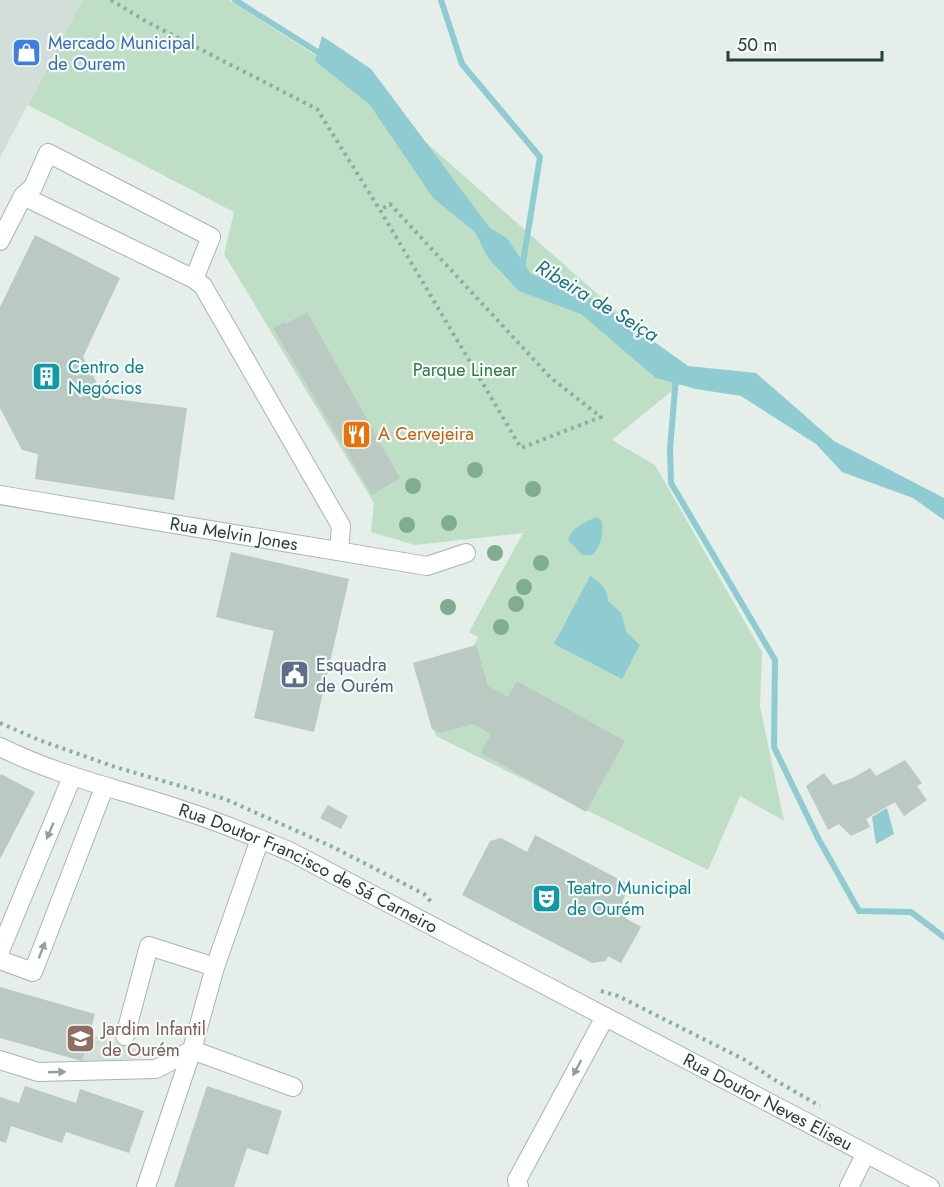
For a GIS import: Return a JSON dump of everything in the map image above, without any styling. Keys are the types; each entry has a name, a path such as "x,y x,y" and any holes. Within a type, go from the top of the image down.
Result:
{"street":[{"path":"0,241 23,196 33,187 48,153 211,237 194,279"},
{"path":"23,196 194,279 203,286 341,526 339,551"},
{"name":"Rua Melvin Jones","path":"0,495 427,566 466,553"},
{"name":"Rua Doutor Francisco de Sá Carneiro","path":"0,747 24,759 72,777 186,811 291,852 604,1017"},
{"path":"0,951 72,777"},
{"path":"0,960 33,972 104,788"},
{"path":"147,1187 192,1050 215,967 260,839"},
{"path":"125,1036 149,946 215,967"},
{"path":"519,1187 518,1180 604,1017"},
{"name":"Rua Doutor Neves Eliseu","path":"604,1017 930,1187"},
{"path":"0,1060 38,1072 156,1069 192,1050 293,1087"},
{"path":"849,1187 865,1155"}],"path":[{"path":"111,0 147,22 317,109 380,210 521,448 601,417 551,378 390,204 380,210"}],"shaded area":[{"name":"Mercado Municipal de Ourem","path":"0,0 82,0 0,158"},
{"name":"Jardim Infantil de Ourém","path":"61,1025 149,1053 135,1059 82,1061 53,1053"}],"green space":[{"name":"Parque Linear","path":"82,0 229,0 359,83 690,376 612,440 655,465 762,652 760,706 784,821 740,796 708,870 436,736 414,668 473,648 478,637 469,632 523,533 415,545 371,532 374,503 224,254 234,212 28,105"}],"water":[{"path":"322,36 371,69 490,228 507,238 531,274 596,300 688,366 756,373 834,441 944,498 944,520 913,498 842,472 816,444 741,396 696,389 656,378 581,314 519,291 488,258 475,232 433,198 370,105 315,61"},
{"path":"596,517 602,521 600,544 592,555 582,555 568,540 576,529"},
{"path":"590,576 603,586 608,601 621,613 627,633 640,645 622,679 554,644"},
{"path":"887,808 894,834 876,844 872,817"}],"building":[{"name":"Centro de Negócios","path":"35,235 120,278 83,357 105,398 187,408 174,500 35,479 38,454 22,450 0,408 0,307"},
{"path":"307,312 400,478 372,495 273,328 285,322 286,324"},
{"name":"Esquadra de Ourém","path":"231,552 349,579 314,732 254,718 274,631 216,617"},
{"path":"476,645 488,686 508,697 517,681 625,741 586,812 481,753 491,734 473,724 440,733 432,729 413,663"},
{"path":"905,760 922,783 917,786 927,800 904,816 895,802 866,819 870,827 851,836 839,824 828,830 806,786 824,773 833,785 853,778 870,768 876,776"},
{"path":"1,774 35,792 0,859 0,776"},
{"path":"328,805 348,816 341,829 320,818"},
{"name":"Teatro Municipal de Ourém","path":"535,835 630,885 622,902 625,903 627,915 625,918 641,927 621,963 608,956 606,961 592,963 462,895 490,841 501,838 527,852"},
{"path":"0,987 95,1014 82,1061 0,1038"},
{"path":"25,1086 76,1103 80,1089 144,1111 129,1153 66,1132 62,1143 11,1126 6,1143 0,1141 0,1097 19,1103"},
{"path":"207,1086 282,1111 268,1155 247,1148 234,1187 174,1187"}],"waterway":[{"name":"Ribeira de Seiça","path":"235,0 324,56"},
{"path":"441,0 462,64 540,157 522,269"},
{"path":"676,377 670,449 671,483 775,660 774,747 818,838 859,911 911,912 944,937"}],"place":[{"name":"Mercado Municipal de Ourem","path":"27,53"},
{"name":"Centro de Negócios","path":"47,377"},
{"name":"A Cervejeira","path":"357,434"},
{"name":"Esquadra de Ourém","path":"295,675"},
{"name":"Teatro Municipal de Ourém","path":"546,898"},
{"name":"Jardim Infantil de Ourém","path":"81,1039"}]}
